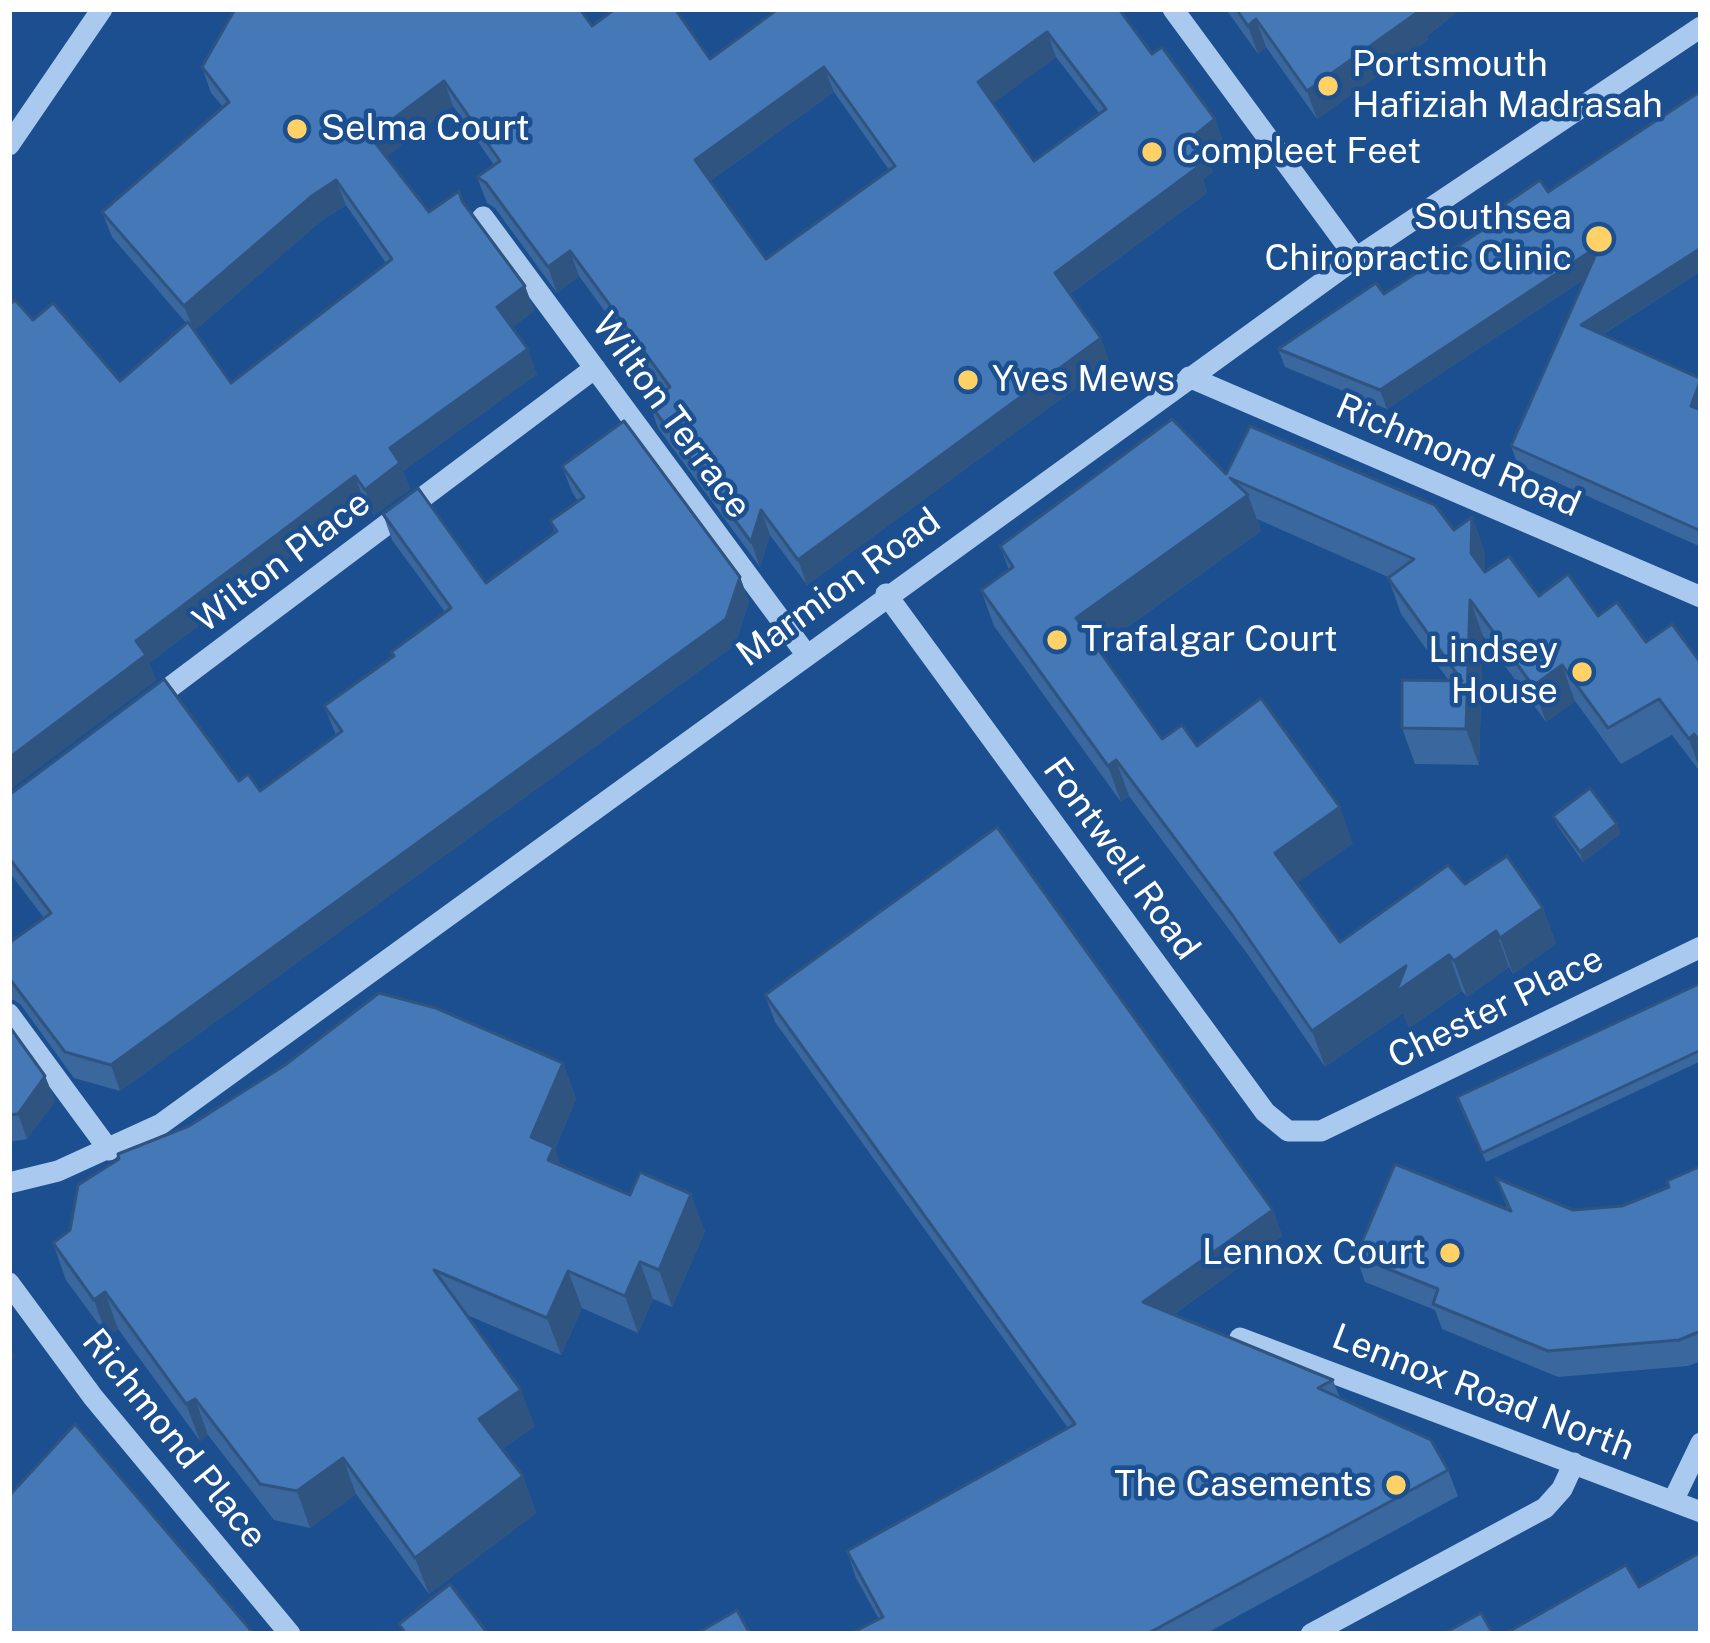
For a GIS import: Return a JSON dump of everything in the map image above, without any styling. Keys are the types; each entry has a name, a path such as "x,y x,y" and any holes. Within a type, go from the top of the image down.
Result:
{"street":[{"path":"9,145 102,9"},
{"path":"1173,9 1356,257"},
{"name":"Marmion Road","path":"9,1183 58,1171 160,1124 1356,257 1701,27"},
{"name":"Wilton Terrace","path":"483,217 806,654"},
{"name":"Wilton Place","path":"122,723 595,368"},
{"name":"Richmond Road","path":"1189,377 1701,597"},
{"name":"Fontwell Road","path":"886,595 1265,1112 1288,1131 1321,1131"},
{"name":"Chester Place","path":"1321,1131 1701,946"},
{"path":"9,1014 109,1150"},
{"name":"Richmond Place","path":"9,1283 93,1396 290,1634"},
{"name":"Lennox Road North","path":"1240,1338 1701,1512"},
{"path":"1673,1501 1701,1443"},
{"path":"1311,1634 1545,1508 1562,1489 1574,1463"}],"building":[{"path":"235,9 580,9 592,26 615,9 675,9 710,59 778,9 1119,9 1152,54 1162,47 1215,119 1195,135 1203,147 1190,156 1198,167 1055,273 1101,338 798,560 761,510 751,542 649,403 670,387 570,251 548,267 477,177 500,161 444,81 370,136 429,212 459,191 525,286 497,307 528,349 390,448 400,463 365,490 355,476 136,641 146,655 9,758 9,305 15,300 33,320 53,303 120,381 188,322 231,383 392,259 336,180 184,306 102,212 229,102 202,67","holes":["1047,32 1106,109 1034,161 978,82","824,67 895,166 766,259 695,160"]},
{"path":"1236,9 1418,12 1307,91 1256,19 1248,26"},
{"path":"1701,91 1701,248 1581,325 1701,379 1691,406 1701,410 1701,531 1511,446 1600,245 1380,390 1278,349 1376,283 1384,294 1510,212 1505,204 1540,180 1548,192"},
{"path":"1172,419 1226,474 1250,426 1435,505 1454,530 1472,517 1471,553 1485,572 1509,556 1539,596 1568,574 1598,616 1617,602 1646,642 1672,624 1701,663 1701,743 1694,734 1689,739 1659,699 1608,728 1562,665 1533,686 1470,600 1466,729 1402,728 1402,680 1462,681 1388,578 1414,559 1230,478 1248,495 1076,618 1162,739 1182,725 1197,746 1261,698 1340,807 1275,853 1340,942 1448,865 1465,884 1507,856 1543,908 1500,938 1496,931 1454,961 1449,955 1396,992 1406,966 1312,1031 1116,760 1108,766 981,590 1013,567 1000,546"},
{"path":"624,421 740,577 726,619 111,1065 65,1052 9,978 9,943 51,913 9,858 9,795 164,679 239,781 248,774 260,791 342,731 324,706 451,608 383,514 418,488 486,583 557,531 550,521 584,497 562,466"},
{"path":"1590,788 1617,824 1580,852 1553,816"},
{"path":"997,827 1273,1210 1143,1302 1333,1380 1318,1388 1431,1440 1448,1470 1147,1634 850,1634 883,1617 847,1551 1075,1424 765,995"},
{"path":"1701,983 1701,1050 1482,1153 1457,1097"},
{"path":"379,993 436,1008 563,1063 531,1137 554,1147 548,1160 630,1195 640,1172 691,1194 659,1270 640,1262 625,1296 568,1271 547,1318 434,1270 521,1390 479,1419 523,1476 415,1558 343,1458 297,1491 260,1484 195,1399 186,1404 105,1292 94,1300 53,1243 70,1230 78,1185 119,1159 118,1154 189,1126 285,1065"},
{"path":"9,1026 45,1076 18,1114 9,1115"},
{"path":"1395,1164 1511,1211 1496,1178 1573,1210 1622,1206 1669,1187 1667,1181 1701,1166 1701,1331 1679,1340 1548,1351 1433,1304 1438,1289 1356,1256"},
{"path":"75,1424 254,1634 9,1634 9,1496"},
{"path":"1701,1552 1701,1634 1500,1634 1626,1565 1639,1587"},
{"path":"450,1584 488,1634 406,1634 399,1624"},
{"path":"737,1610 750,1634 696,1634"},
{"path":"1481,1613 1493,1634 1443,1634"}],"place":[{"name":"Portsmouth Hafiziah Madrasah","path":"1328,86"},
{"name":"Selma Court","path":"297,129"},
{"name":"Compleet Feet","path":"1152,152"},
{"name":"Southsea Chiropractic Clinic","path":"1599,239"},
{"name":"Yves Mews","path":"968,380"},
{"name":"Trafalgar Court","path":"1057,640"},
{"name":"Lindsey House","path":"1582,672"},
{"name":"Lennox Court","path":"1450,1253"},
{"name":"The Casements","path":"1396,1485"}]}
